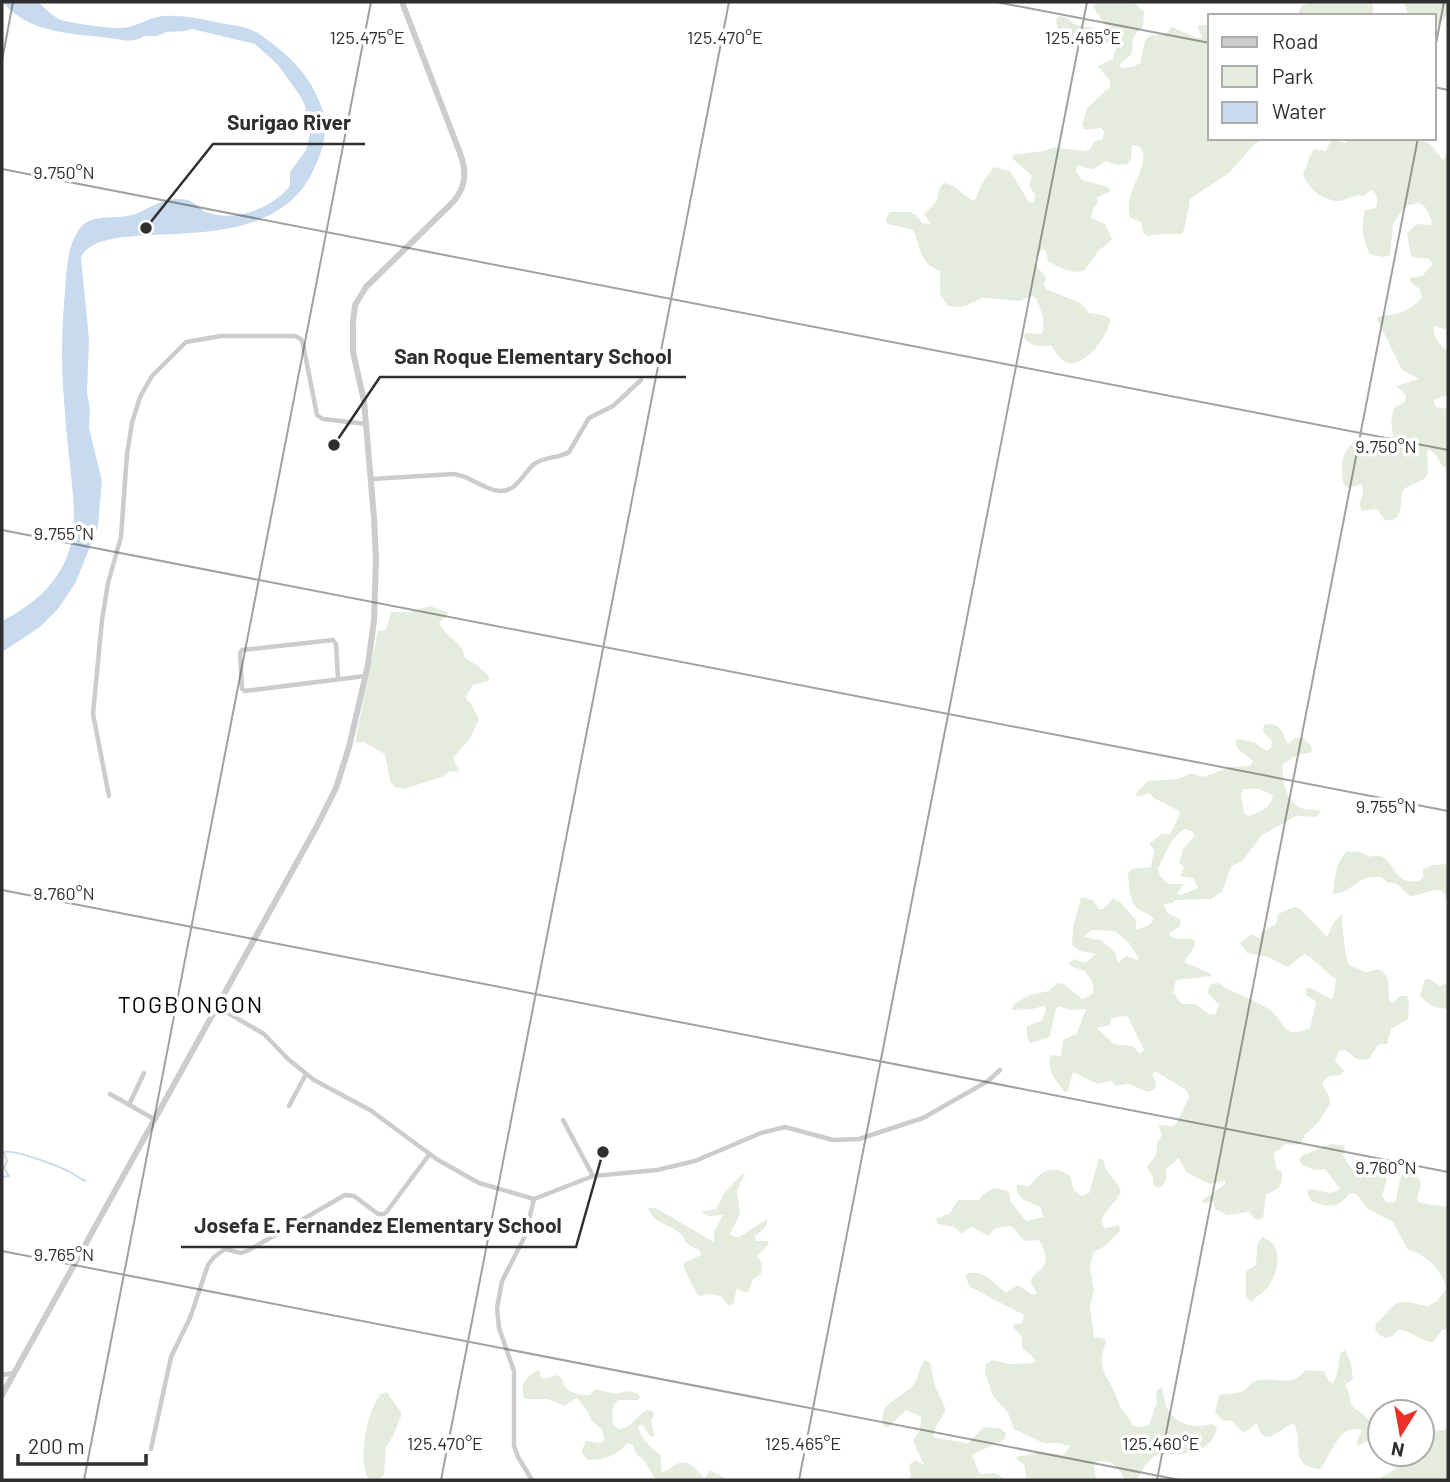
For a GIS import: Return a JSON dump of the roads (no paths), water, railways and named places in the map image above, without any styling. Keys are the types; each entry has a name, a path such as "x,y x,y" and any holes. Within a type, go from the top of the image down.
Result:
{"street":[{"path":"2,1395 328,804 347,754 365,676 374,620 376,580 372,479 364,401 353,352 355,305 366,287 453,202 465,179 460,153 402,2"},
{"path":"109,796 102,754 93,723 98,658 106,594 121,537 125,470 132,423 147,383 181,345 192,339 221,336 295,336 301,339 303,344 317,415 321,418 366,425"},
{"path":"372,479 454,474 466,476 497,491 506,490 518,483 539,461 569,452 589,418 613,406 641,380"},
{"path":"338,678 336,644 333,640 242,650 240,653 244,690 365,676"},
{"path":"216,1006 264,1034 279,1052 306,1074 370,1110 429,1155 480,1183 534,1199 593,1176 657,1170 695,1161 761,1133 785,1127 833,1140 859,1139 922,1118 988,1081 1000,1070"},
{"path":"129,1105 144,1073"},
{"path":"289,1106 306,1074"},
{"path":"110,1094 154,1119"},
{"path":"563,1120 593,1176"},
{"path":"151,1449 168,1366 190,1318 208,1265 214,1258 225,1249 241,1253 249,1250 345,1195 354,1196 378,1214 385,1214 429,1155"},
{"path":"531,1480 515,1451 514,1371 499,1328 497,1308 502,1281 525,1236 534,1199"},
{"path":"2,1375 14,1373"}],"water":[{"path":"3,2 38,2 59,19 100,27 127,27 170,16 252,30 285,54 306,77 321,106 325,129 315,167 293,199 263,218 228,229 121,237 96,244 81,257 89,339 89,428 102,481 98,526 76,582 58,609 40,627 2,652 2,621 33,601 52,582 65,561 73,535 74,508 63,387 62,340 68,260 78,231 95,219 132,215 176,199 193,202 205,211 231,216 264,207 290,186 290,172 306,150 310,134 301,97 278,65 255,44 192,29 128,41 61,32 29,22 15,14"}],"waterway":[{"path":"2,1177 9,1176 4,1168 7,1161 4,1152 10,1152 47,1162 85,1181"}],"place":[{"name":"Surigao River","path":"146,228"},
{"name":"San Roque Elementary School","path":"334,445"},
{"name":"Josefa E. Fernandez Elementary School","path":"603,1152"}],"district":[{"name":"TOGBONGON","path":"191,1004"}]}
